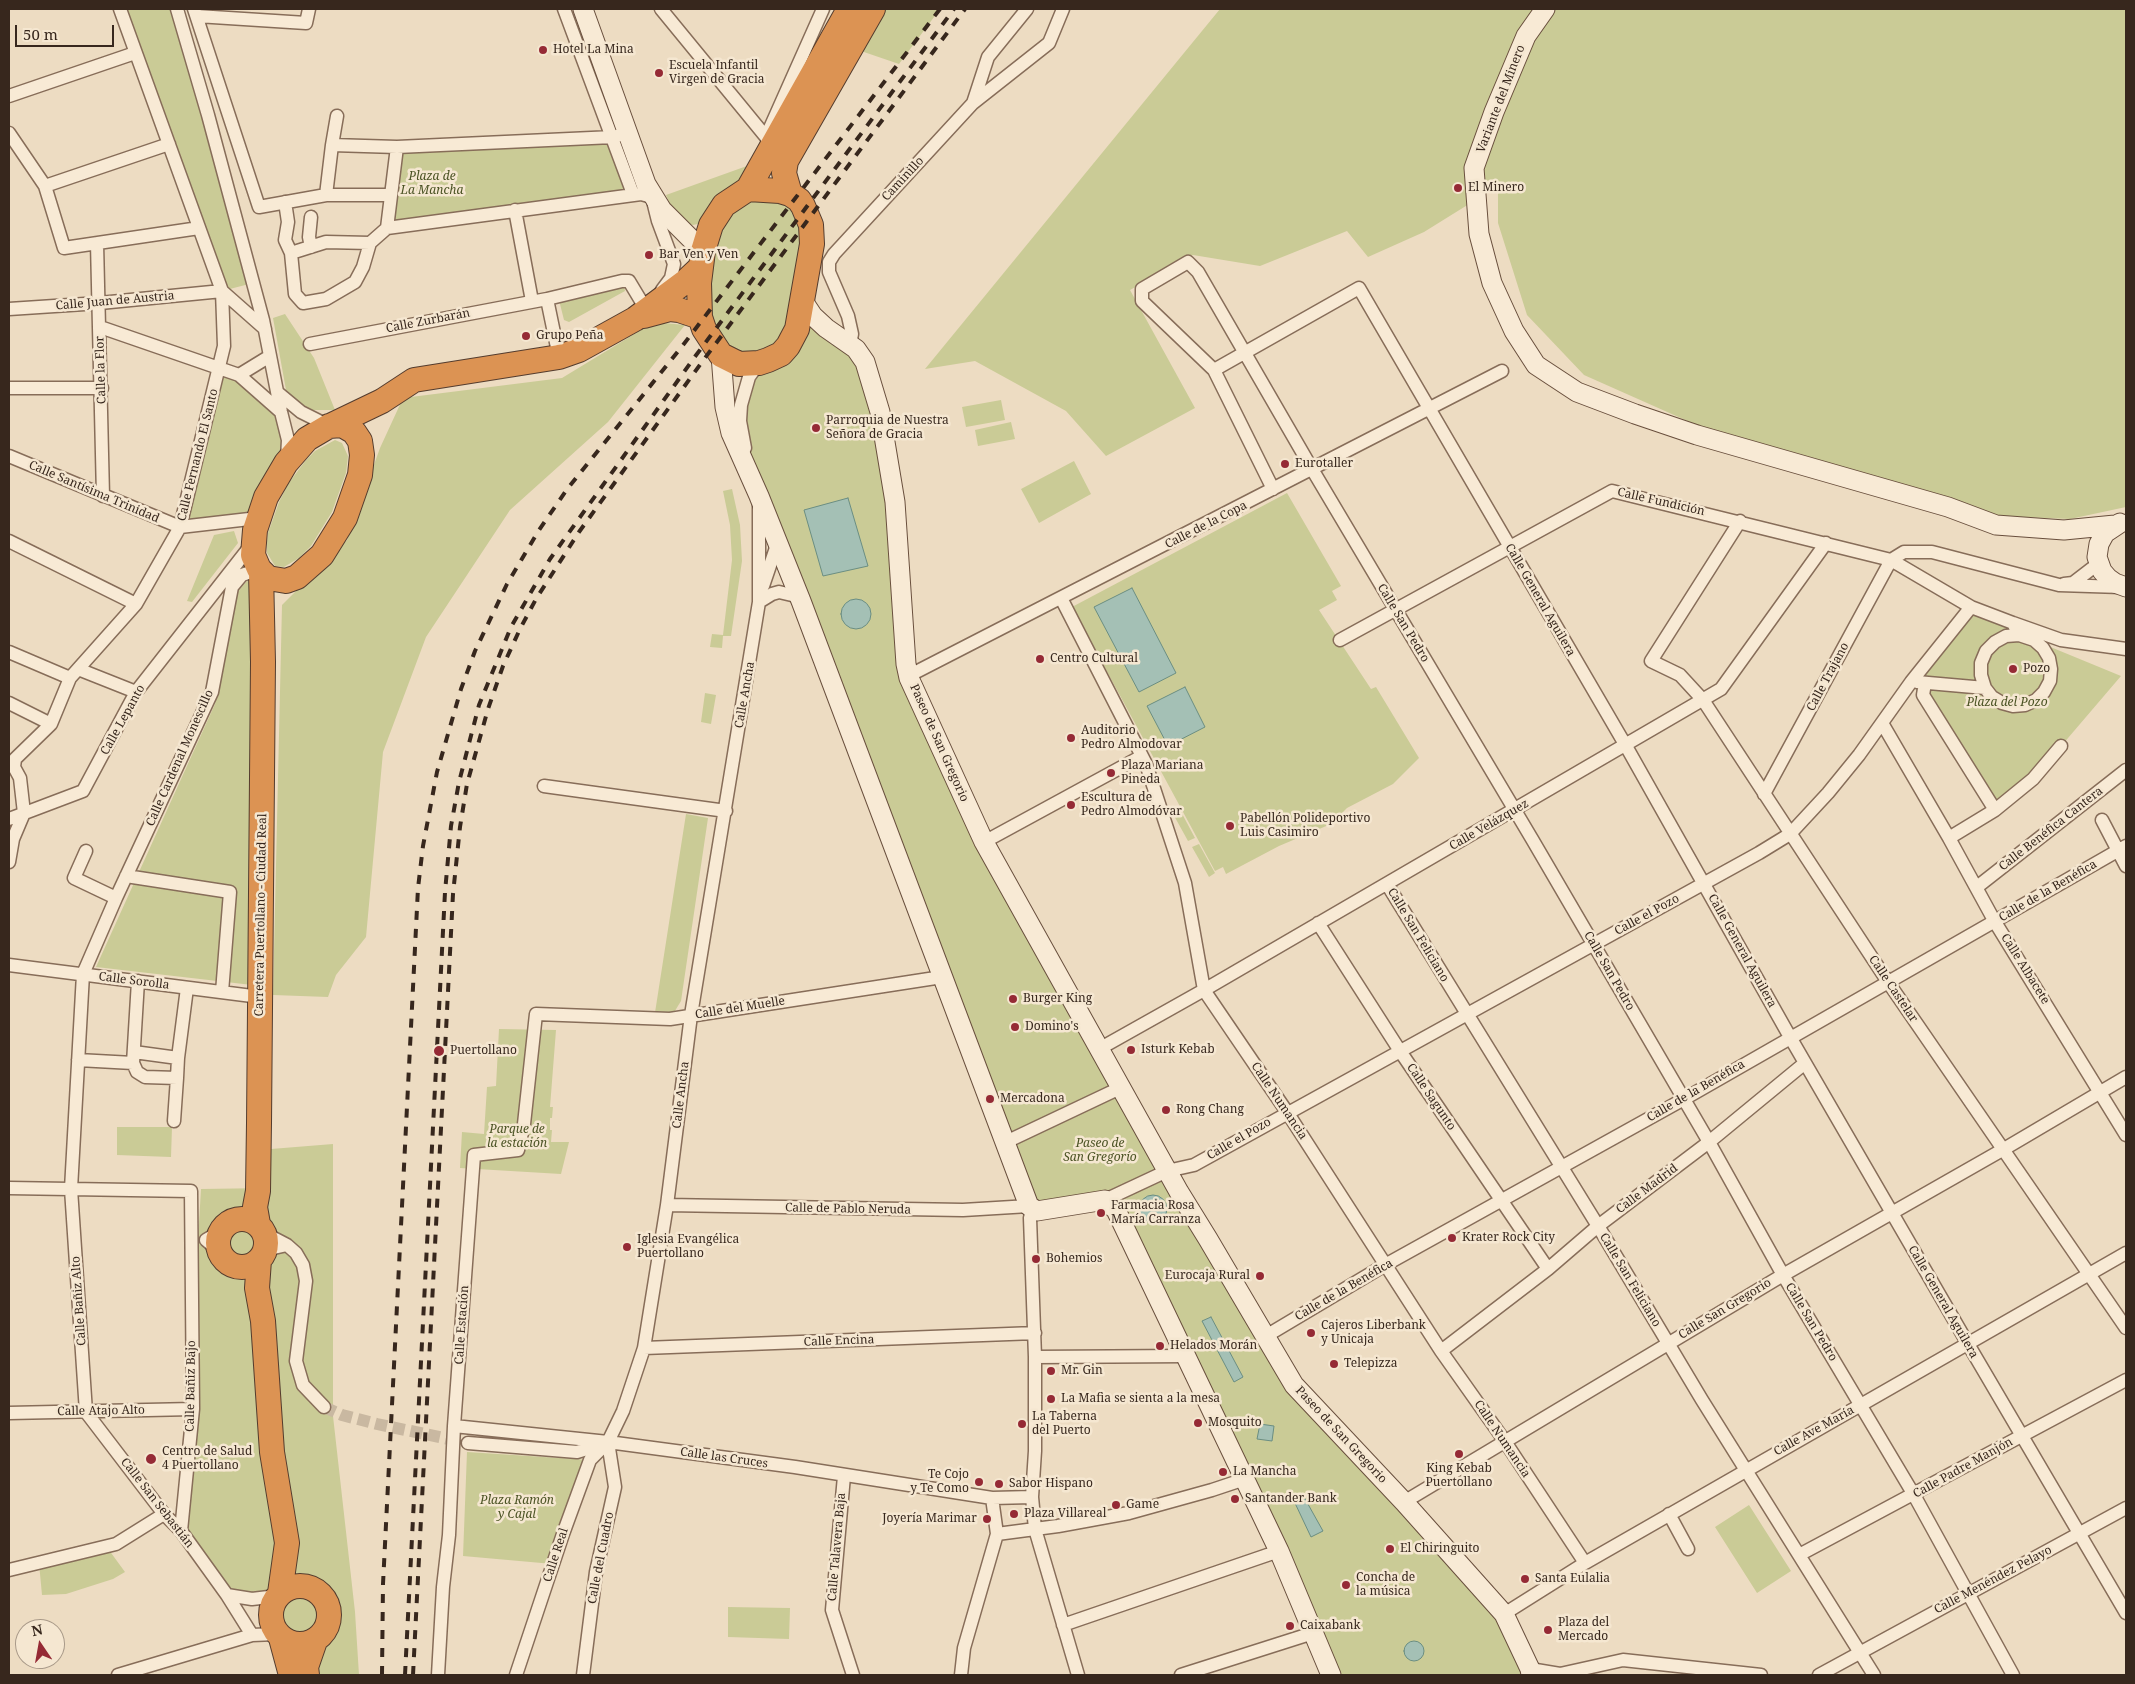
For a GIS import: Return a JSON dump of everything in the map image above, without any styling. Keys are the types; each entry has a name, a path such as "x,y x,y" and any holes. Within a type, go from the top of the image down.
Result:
{"highway":[{"path":"748,189 771,189 790,194 804,206 811,225 812,244 797,329 788,346 782,354 759,363 739,364 721,355 708,338 700,317 699,297 702,259 711,225 724,205 748,189 768,143 849,9"},
{"path":"790,194 784,173 786,161 873,9"},
{"path":"253,542 258,518 270,490 286,463 307,439 330,425 382,401 414,380 559,357 579,350 686,281 702,259"},
{"path":"639,313 670,309 680,310 700,317"},
{"path":"362,455 382,401"},
{"path":"262,622 297,577 322,556 338,531 354,494 360,475 362,455 360,441 354,432 342,425 330,425"},
{"name":"Carretera Puertollano - Ciudad Real","path":"253,542 253,555 260,570 262,622 258,1191 261,1234 256,1288 263,1321 272,1452 287,1543 279,1594"},
{"path":"260,570 268,578 277,580 286,581 297,577"},
{"path":"232,1220 261,1234 249,1266 221,1247 232,1220"},
{"path":"221,1247 256,1288"},
{"name":"Carretera Puertollano - Ciudad Real","path":"287,1543 316,1591"},
{"path":"279,1636 292,1644 304,1644 322,1635 329,1620 327,1604 316,1591 308,1587 288,1588 279,1594 272,1605 270,1615 272,1625 279,1636 291,1675"},
{"path":"307,1675 306,1667 315,1640"}],"main road":[{"path":"583,9 620,135 652,197 702,259"},
{"name":"Variante del Minero","path":"1545,9 1526,36 1494,112 1474,168 1479,234 1492,283 1514,331 1536,365 1577,392 1697,435 1948,507 1996,525 2064,530 2120,523"},
{"name":"Paseo de San Gregorio","path":"802,301 813,316 850,344 861,354 865,362 880,412 898,526 906,664 909,678 984,842 1099,1049 1164,1172 1266,1336 1294,1385 1404,1502 1504,1614 1530,1672"},
{"path":"721,355 727,422 801,601 1030,1208 1037,1211 1113,1201 1279,1551 1331,1675"},
{"path":"2098,560 2099,544 2105,533 2120,523"},
{"path":"2064,530 2088,546 2108,578 2125,587"}],"street":[{"name":"Calle Fernando El Santo","path":"24,813 20,778 14,767 15,759 51,724 74,673 136,604 180,528 224,346 222,291 120,9"},
{"path":"177,9 208,115 265,329 278,392 280,412 288,440 286,463"},
{"path":"309,9 306,23 195,13 259,207 326,195 391,195"},
{"path":"564,9 620,135 633,194"},
{"path":"662,9 768,143 823,9"},
{"name":"Caminillo","path":"973,103 988,57 1027,9"},
{"name":"Caminillo","path":"850,344 852,334 848,316 829,272 829,262 834,254 973,103 1049,43 1063,9"},
{"path":"9,96 136,52"},
{"path":"326,195 337,116"},
{"path":"9,133 45,186 64,248 199,228"},
{"path":"332,145 397,147 620,135"},
{"path":"45,186 168,144"},
{"path":"387,228 397,147"},
{"path":"285,202 288,222 285,240 291,254 295,294 303,303 326,298 355,282 363,267 370,244 387,228 633,194 652,197 658,221 674,264 670,278 655,298 639,313"},
{"path":"515,210 532,301"},
{"path":"310,217 309,238 311,247"},
{"path":"291,254 326,242 370,244"},
{"name":"Calle la Flor","path":"97,244 100,303 103,496"},
{"name":"Calle San Pedro","path":"1214,370 1142,301 1140,294 1142,289 1188,262 1198,272 1395,610 1594,944 1709,1142 1783,1275 1914,1495 2013,1675"},
{"name":"Calle Zurbarán","path":"310,344 547,299 622,282 629,282 639,313"},
{"name":"Calle General Aguilera","path":"1244,352 1359,288 1626,746 1790,1037 2021,1436 2126,1613"},
{"name":"Calle Fernando El Santo","path":"222,291 265,329"},
{"name":"Calle Juan de Austria","path":"9,308 100,303 222,291"},
{"path":"547,299 559,357"},
{"path":"100,327 219,370 239,375 280,412"},
{"path":"1244,352 1214,370 1274,489"},
{"path":"239,375 270,356"},
{"path":"759,363 748,377 744,390 740,413 741,434 774,522 778,544"},
{"name":"Calle de la Copa","path":"909,678 916,672 1502,371"},
{"path":"9,388 102,388"},
{"path":"278,392 301,412 330,425"},
{"name":"Calle Santísima Trinidad","path":"9,456 180,528"},
{"name":"Calle Fundición","path":"1340,640 1612,491 1740,521 1891,560 1971,607 2013,623 2048,636 2086,644 2126,649"},
{"name":"Calle Ancha","path":"608,1442 623,1411 644,1348 666,1205 691,1015 760,597 759,496"},
{"path":"180,528 258,518"},
{"name":"Calle Castelar","path":"1740,521 1652,660 1680,675 1703,700 1888,982 2091,1274 2126,1328"},
{"path":"9,541 136,604"},
{"name":"Calle Lepanto","path":"9,818 83,792 136,692 253,542"},
{"name":"Calle Velázquez","path":"1099,1049 1626,746 1721,689 1826,543"},
{"name":"Calle Ancha","path":"760,597 778,544"},
{"path":"1891,560 1904,552 1932,552 2059,585 2125,587"},
{"name":"Calle Trajano","path":"1764,794 1891,560"},
{"path":"2059,585 2073,583 2098,560"},
{"name":"Calle Cardenal Monescillo","path":"71,1189 83,974 126,876 212,692 232,587 242,575 260,570"},
{"path":"760,597 779,592 796,596 801,601"},
{"name":"Calle Numancia","path":"1061,598 1142,756 1185,883 1204,990 1287,1112 1441,1351 1504,1440 1585,1563"},
{"name":"Calle el Pozo","path":"1164,1172 1194,1165 1790,834 1828,793 1911,682 1971,607"},
{"path":"2013,623 2019,635"},
{"path":"2019,635 2034,640 2046,653 2051,669 2050,681 2044,692 2036,700 2025,705 2013,706 2002,703 1992,697 1984,688 1981,669 1986,651 1995,642 2006,636 2019,635"},
{"path":"2034,640 2048,636"},
{"path":"9,652 136,692"},
{"path":"1911,682 1984,688"},
{"path":"1925,683 1922,695 1995,810"},
{"path":"9,703 51,724"},
{"name":"Calle Albacete","path":"1882,723 1950,838 1995,922 2126,1135"},
{"path":"1950,838 1995,810 2033,779 2061,746"},
{"path":"984,842 1142,756"},
{"name":"Calle Benéfica Cantera","path":"1977,887 2126,770"},
{"path":"544,786 726,811"},
{"path":"9,862 13,839 24,813"},
{"path":"2102,820 2122,849 2126,866"},
{"name":"Calle de la Benéfica","path":"1266,1336 1385,1266 1502,1202 2122,849"},
{"path":"86,851 72,883 116,898"},
{"path":"126,876 230,892 222,992"},
{"name":"Calle San Feliciano","path":"1387,884 1746,1470 1874,1675"},
{"name":"Calle Sagunto","path":"1318,923 1400,1051 1548,1269"},
{"name":"Calle Sorolla","path":"9,965 260,997"},
{"name":"Calle del Muelle","path":"536,1014 654,1019 691,1015 942,976"},
{"path":"138,981 133,1057 137,1072 145,1077 177,1078"},
{"path":"174,1121 178,1058 187,988"},
{"name":"Calle Estación","path":"438,1675 443,1588 450,1535 454,1426 474,1156 518,1150 524,1124 536,1014"},
{"path":"78,1060 133,1057 178,1058"},
{"name":"Calle Madrid","path":"1441,1351 1548,1269 1598,1226 1709,1142 1806,1063"},
{"name":"Calle San Gregorio","path":"1404,1502 1504,1440 1783,1275 2004,1149 2126,1076"},
{"path":"1006,1142 1120,1088"},
{"path":"1113,1201 1164,1172"},
{"path":"9,1188 71,1189"},
{"name":"Calle Bañiz Bajo","path":"71,1189 191,1191 192,1409 181,1532"},
{"name":"Calle Bañiz Alto","path":"71,1189 86,1412"},
{"name":"Calle de Pablo Neruda","path":"666,1205 954,1210 1030,1208"},
{"path":"1030,1208 1035,1333 1035,1451 1032,1497 1035,1529 1078,1675"},
{"path":"261,1234 296,1253 304,1265 306,1281 296,1361 303,1385 324,1407"},
{"path":"190,1240 221,1247"},
{"name":"Calle Ave María","path":"1504,1614 1585,1563 1669,1514 2126,1253"},
{"name":"Calle Encina","path":"644,1348 1035,1333"},
{"path":"1035,1357 1186,1356"},
{"name":"Calle Padre Manjón","path":"1799,1555 2126,1380"},
{"name":"Calle Atajo Alto","path":"9,1413 192,1409"},
{"name":"Calle San Sebastián","path":"86,1412 164,1514 181,1532 227,1595 252,1636"},
{"name":"Calle las Cruces","path":"454,1426 608,1442 795,1467 992,1498"},
{"path":"468,1443 577,1452 608,1442"},
{"name":"Calle Real","path":"516,1675 562,1534 590,1460 608,1442"},
{"name":"Calle del Cuadro","path":"583,1675 596,1572 615,1487 608,1442"},
{"name":"Calle Talavera Baja","path":"844,1476 832,1610 853,1675"},
{"path":"997,1534 1129,1513 1244,1479"},
{"path":"961,1675 964,1648 997,1534 992,1498 1032,1497"},
{"name":"Calle Menéndez Pelayo","path":"1819,1675 2126,1508"},
{"path":"9,1570 116,1544 164,1514"},
{"path":"1669,1514 1688,1549"},
{"path":"1063,1625 1279,1551"},
{"path":"227,1595 252,1599 279,1594"},
{"path":"1181,1675 1314,1633"},
{"path":"118,1675 252,1636 279,1636"},
{"path":"1530,1672 1560,1674 1623,1660 1761,1675"}],"green space":[{"path":"120,9 176,9 253,283 222,291"},
{"path":"878,9 940,9 899,64 861,51"},
{"path":"1220,9 2126,9 2126,507 2070,519 1998,516 1701,427 1584,375 1527,315 1498,223 1498,186 1424,232 1368,257 1347,231 1260,266 1193,255 1130,290 1195,408 1106,456 1066,411 975,361 925,369"},
{"name":"Plaza de La Mancha","path":"613,137 633,194 387,228 397,147"},
{"path":"758,162 702,223 693,225 682,222 674,214 666,195"},
{"path":"765,199 785,203 795,212 802,226 803,244 787,327 780,340 771,348 757,354 742,354 728,347 717,333 711,312 708,290 714,251 720,229 732,212 747,201"},
{"path":"624,285 625,291 569,322 564,320 559,300"},
{"name":"Paseo de San Gregorío","path":"803,301 839,337 878,400 909,678 1166,1176 1294,1385 1483,1592 1531,1675 1331,1675 1116,1200 1037,1211 765,499 740,421 759,363 768,360"},
{"path":"285,314 314,358 335,410 309,410 293,400 286,390 273,318"},
{"path":"654,322 685,325 608,422 510,510 426,637 383,752 366,937 336,975 328,997 273,995 282,605 347,540 380,448 403,398 562,378"},
{"path":"219,370 239,375 281,412 288,440 258,518 180,527"},
{"path":"1001,400 1005,420 966,427 962,407"},
{"path":"1011,422 1015,439 978,446 975,430"},
{"path":"335,440 342,443 348,456 346,473 332,512 311,546 299,558 284,567 275,566 267,553 267,542 268,533 279,502 288,484 306,460 315,451"},
{"path":"1074,461 1091,494 1039,523 1021,489"},
{"path":"732,489 740,525 742,561 731,636 723,636 722,648 710,647 712,634 723,635 732,560 730,525 723,491"},
{"path":"1287,493 1341,586 1332,591 1337,600 1319,610 1371,689 1376,687 1419,758 1393,784 1347,808 1331,824 1279,846 1226,874 1223,867 1215,871 1072,607"},
{"path":"234,531 238,543 192,602 187,601 214,535"},
{"path":"248,580 253,590 252,985 96,967 215,704 238,591"},
{"name":"Plaza del Pozo","path":"1971,607 2031,639 2121,676 2033,779 1995,810 1911,682"},
{"path":"705,693 716,695 711,724 701,722"},
{"path":"1179,808 1195,838 1188,841 1172,812"},
{"path":"686,814 708,818 681,1001 670,1019 654,1019"},
{"path":"1199,844 1215,873 1209,877 1192,847"},
{"name":"Parque de la estación","path":"499,1029 556,1030 550,1107 553,1107 552,1118 550,1118 550,1130 552,1130 551,1142 569,1142 561,1174 460,1168 462,1132 484,1134 487,1087 496,1086"},
{"path":"117,1127 172,1127 171,1157 117,1155"},
{"path":"333,1144 333,1416 355,1612 359,1675 307,1675 304,1645 292,1644 281,1638 272,1625 270,1615 277,1596 227,1595 181,1532 201,1189 268,1188 271,1149"},
{"name":"Plaza Ramón y Cajal","path":"467,1452 590,1460 553,1564 463,1556"},
{"path":"1749,1505 1791,1571 1757,1593 1715,1527"},
{"path":"106,1546 125,1572 113,1579 66,1594 42,1595 39,1563"},
{"path":"728,1607 790,1608 789,1639 728,1637"}],"shaded area":[{"path":"848,498 868,566 823,576 804,510"},
{"path":"1132,588 1176,673 1139,692 1094,607"},
{"path":"856,599 862,600 870,608 870,620 862,628 856,629 850,628 842,620 841,614 842,608 850,600"},
{"path":"1185,687 1205,727 1168,746 1147,706"},
{"path":"1153,1195 1163,1199 1167,1209 1163,1219 1153,1223 1143,1219 1139,1209 1143,1199"},
{"path":"1211,1317 1243,1377 1234,1382 1202,1321"},
{"path":"1260,1424 1274,1426 1272,1441 1257,1439"},
{"path":"1304,1497 1323,1531 1311,1537 1294,1501"},
{"path":"1414,1641 1421,1644 1424,1651 1421,1658 1414,1661 1407,1658 1404,1651 1407,1644"}],"tunnel":[{"path":"324,1407 342,1415 377,1424 468,1443"}],"railway":[{"path":"382,1675 383,1584 418,888 423,846 437,772 461,689 475,651 507,584 539,530 568,488 680,349 940,9"},
{"path":"405,1675 445,892 451,826 459,782 479,705 511,627 550,559 694,358 954,9"},
{"path":"413,1675 453,894 460,827 467,784 488,709 503,666 520,629 536,599 579,532 702,362 965,9"}],"place":[{"name":"Hotel La Mina","path":"543,50"},
{"name":"Escuela Infantil Virgen de Gracia","path":"659,73"},
{"name":"El Minero","path":"1458,188"},
{"name":"Bar Ven y Ven","path":"649,255"},
{"name":"Grupo Peña","path":"526,336"},
{"name":"Parroquia de Nuestra Señora de Gracia","path":"816,428"},
{"name":"Eurotaller","path":"1285,464"},
{"name":"Centro Cultural","path":"1040,659"},
{"name":"Pozo","path":"2013,669"},
{"name":"Auditorio Pedro Almodovar","path":"1071,738"},
{"name":"Plaza Mariana Pineda","path":"1111,773"},
{"name":"Escultura de Pedro Almodóvar","path":"1071,805"},
{"name":"Pabellón Polideportivo Luis Casimiro","path":"1230,826"},
{"name":"Burger King","path":"1013,999"},
{"name":"Domino's","path":"1015,1027"},
{"name":"Isturk Kebab","path":"1131,1050"},
{"name":"Puertollano","path":"439,1051"},
{"name":"Mercadona","path":"990,1099"},
{"name":"Rong Chang","path":"1166,1110"},
{"name":"Farmacia Rosa María Carranza","path":"1101,1213"},
{"name":"Krater Rock City","path":"1452,1238"},
{"name":"Iglesia Evangélica Puertollano","path":"627,1247"},
{"name":"Bohemios","path":"1036,1259"},
{"name":"Eurocaja Rural","path":"1260,1276"},
{"name":"Cajeros Liberbank y Unicaja","path":"1311,1333"},
{"name":"Helados Morán","path":"1160,1346"},
{"name":"Telepizza","path":"1334,1364"},
{"name":"Mr. Gin","path":"1051,1371"},
{"name":"La Mafia se sienta a la mesa","path":"1051,1399"},
{"name":"Mosquito","path":"1198,1423"},
{"name":"La Taberna del Puerto","path":"1022,1424"},
{"name":"King Kebab Puertollano","path":"1459,1454"},
{"name":"Centro de Salud 4 Puertollano","path":"151,1459"},
{"name":"La Mancha","path":"1223,1472"},
{"name":"Te Cojo y Te Como","path":"979,1482"},
{"name":"Sabor Hispano","path":"999,1484"},
{"name":"Santander Bank","path":"1235,1499"},
{"name":"Game","path":"1116,1505"},
{"name":"Plaza Villareal","path":"1014,1514"},
{"name":"Joyería Marimar","path":"987,1519"},
{"name":"El Chiringuito","path":"1390,1549"},
{"name":"Santa Eulalia","path":"1525,1579"},
{"name":"Concha de la música","path":"1346,1585"},
{"name":"Caixabank","path":"1290,1626"},
{"name":"Plaza del Mercado","path":"1548,1630"}]}
